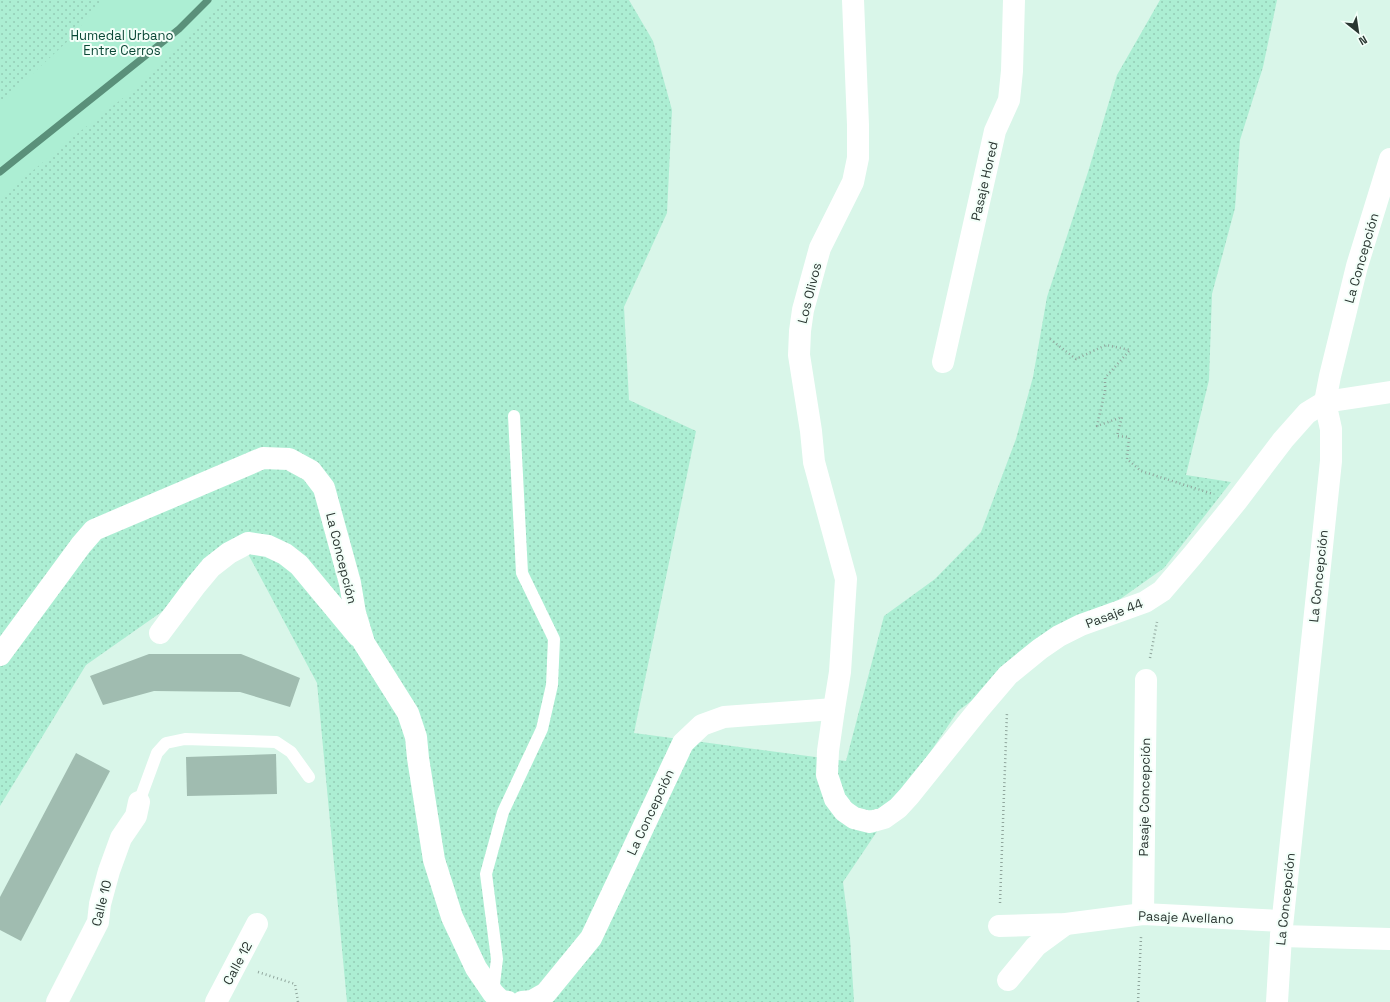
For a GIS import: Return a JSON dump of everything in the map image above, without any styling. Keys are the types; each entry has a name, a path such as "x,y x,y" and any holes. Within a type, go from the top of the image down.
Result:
{"street":[{"name":"Los Olivos","path":"834,709 840,672 846,579 844,565 814,462 811,431 799,355 803,310 820,248 853,182 858,158 853,0"},
{"name":"Pasaje Hored","path":"943,362 995,131 1009,100 1012,71 1014,0"},
{"name":"La Concepción","path":"1277,1002 1281,928 1331,461 1331,429 1325,402 1357,266 1390,159"},
{"name":"Pasaje 44","path":"834,709 828,750 827,775 835,799 844,811 854,818 870,822 884,818 898,808 909,796 979,709 1008,676 1040,648 1059,636 1082,625 1145,602 1162,591 1236,502 1283,440 1307,413 1325,402 1390,392"},
{"name":"La Concepción","path":"0,655 81,544 94,530 263,458 289,460 311,471 324,488 350,583 355,613 364,643 408,713 416,736 434,860 452,917 476,968 500,997"},
{"path":"160,632 211,567 229,553 248,543 268,546 284,554 299,565 364,643"},
{"name":"Pasaje Concepción","path":"1143,914 1146,680"},
{"name":"La Concepción","path":"522,1002 532,1001 546,993 591,938 683,743 702,725 724,717 834,709"},
{"name":"Calle 10","path":"57,1002 98,922 100,904 109,871 121,838 136,816 139,802"},
{"name":"Pasaje Avellano","path":"999,926 1066,924 1143,914 1390,939"},
{"name":"Calle 12","path":"216,1002 257,924"},
{"name":"Pasaje Avellano","path":"1008,980 1036,946 1066,924"}],"lane":[{"path":"500,997 497,959 486,874 503,812 542,729 552,686 554,639 522,573 514,416"},
{"path":"139,802 157,753 166,743 185,739 276,742 291,752 309,777"}],"path":[{"path":"1050,339 1076,359 1106,345 1130,350 1105,378 1105,391 1097,426 1122,417 1117,436 1129,437 1127,459 1142,471 1236,502"},
{"path":"1146,680 1162,591"},
{"path":"999,926 1008,676"},
{"path":"1138,1002 1143,914"},
{"path":"236,964 295,984 298,1002"}],"green space":[{"path":"0,0 629,0 653,41 672,110 667,213 624,307 629,400 696,431 634,733 846,761 884,616 935,579 981,532 1016,439 1033,377 1047,297 1088,172 1117,75 1160,0 1277,0 1263,67 1240,140 1235,208 1212,294 1209,380 1186,475 1231,482 1164,568 1061,641 1060,635 958,711 843,882 850,938 854,1002 347,1002 317,683 247,552 86,665 0,806"},
{"name":"Humedal Urbano Entre Cerros","path":"102,0 226,0 141,84 78,133 0,198 0,104 70,39"}],"building":[{"path":"149,654 241,654 300,678 290,707 240,692 154,691 103,705 90,676"},
{"path":"76,753 110,771 21,941 0,930 0,897"},
{"path":"276,754 277,794 187,796 186,757"}],"waterway":[{"path":"0,172 179,29 208,0"}]}
